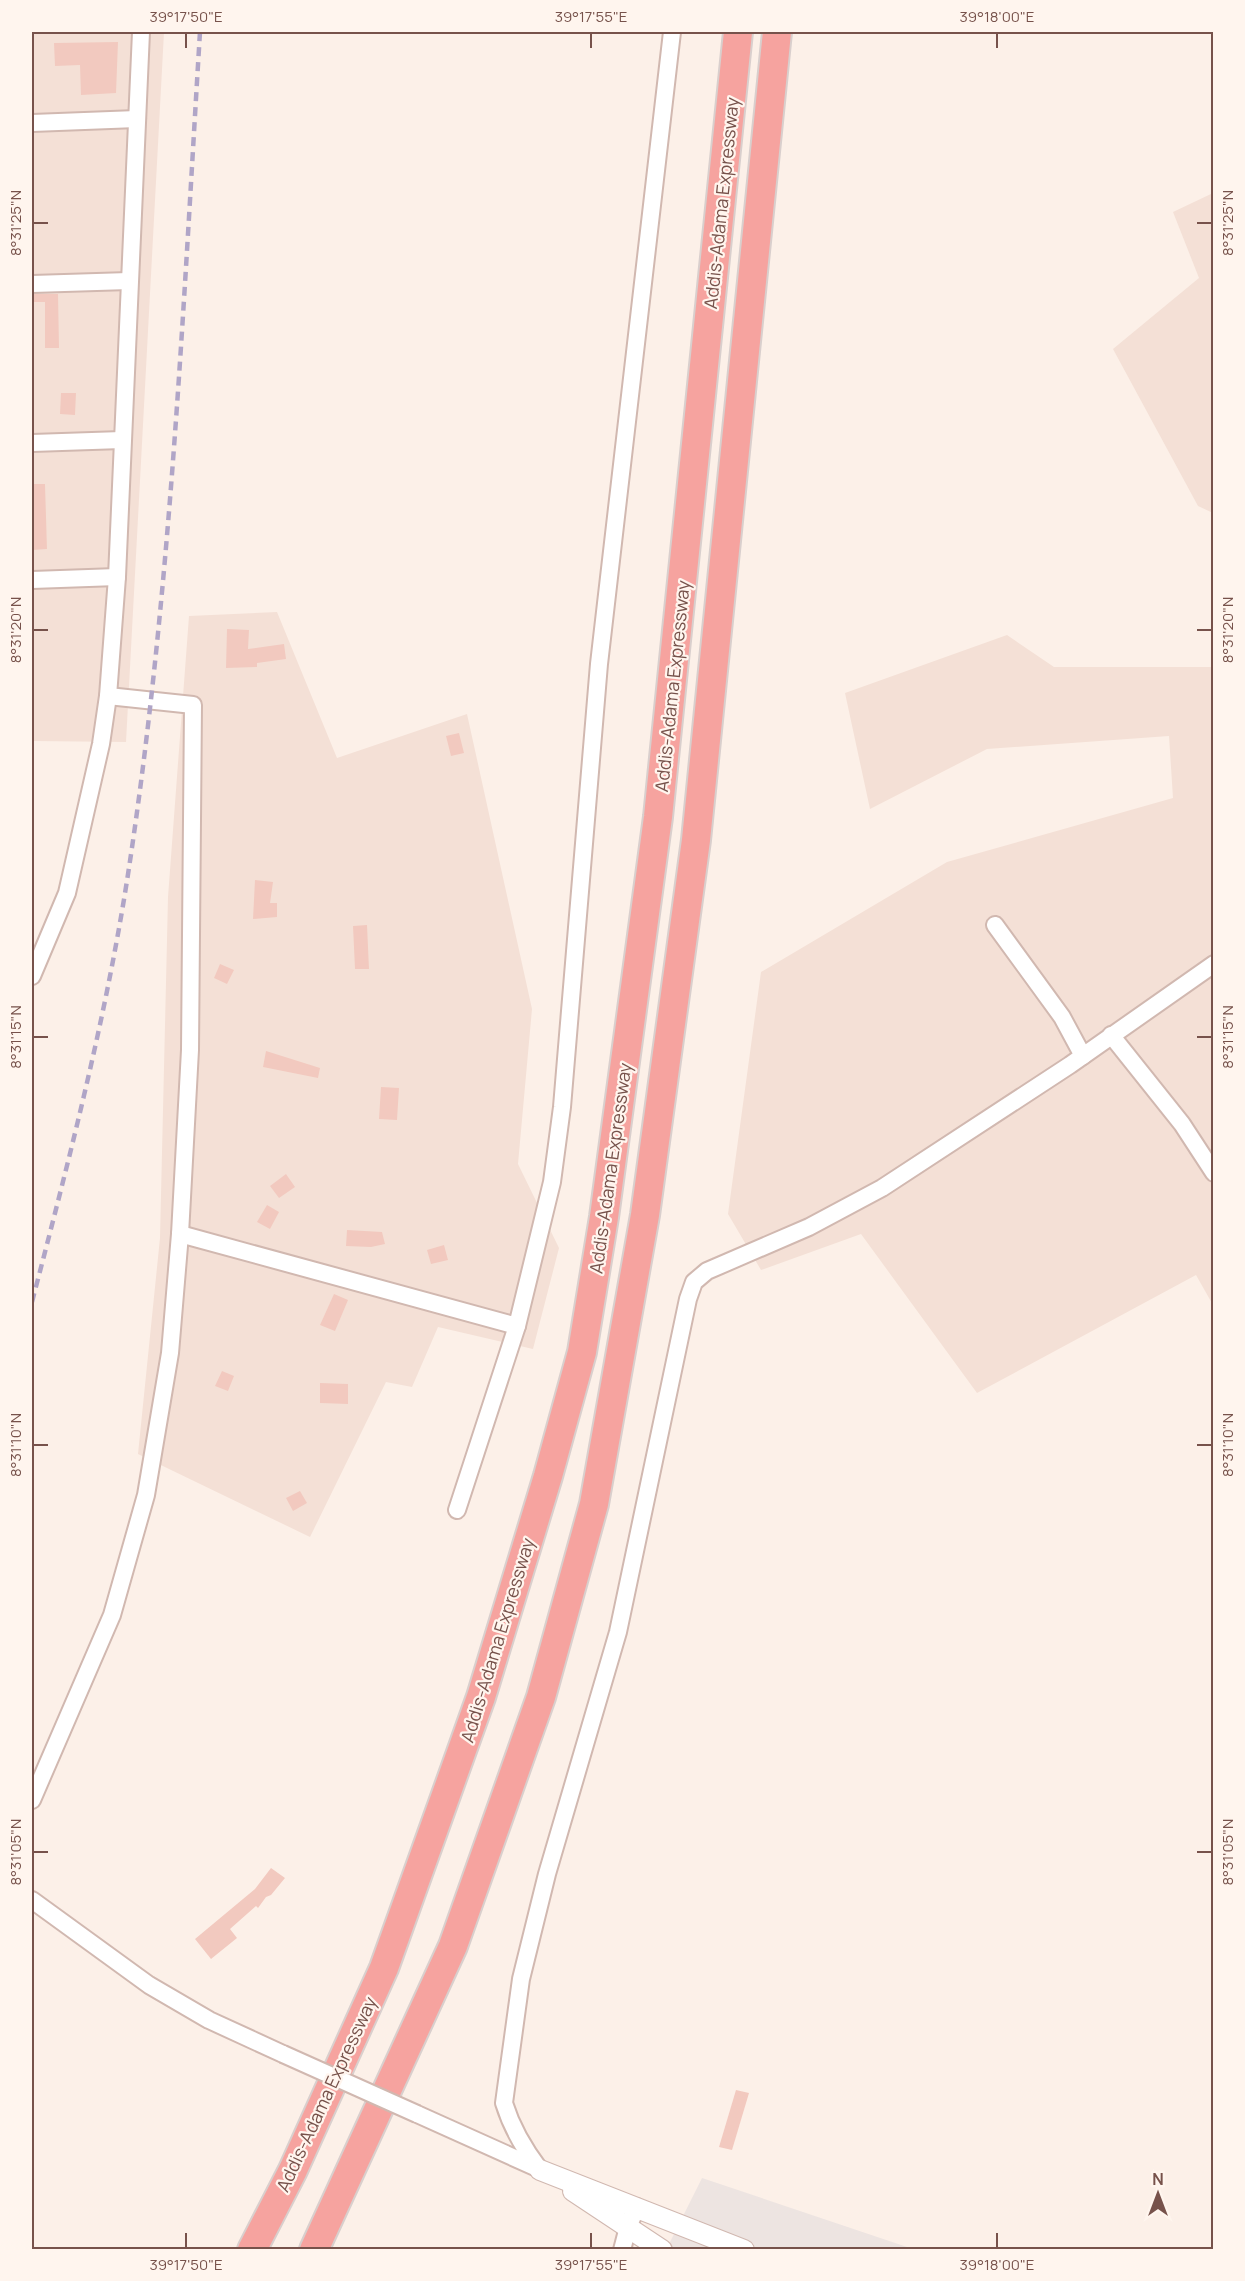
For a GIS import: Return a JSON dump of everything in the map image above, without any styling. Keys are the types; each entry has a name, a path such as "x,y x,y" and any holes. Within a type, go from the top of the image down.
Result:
{"highway":[{"name":"Addis-Adama Expressway","path":"252,2250 293,2170 384,1968 482,1697 548,1476 582,1352 604,1218 658,817 738,32"},
{"path":"314,2250 453,1946 541,1697 594,1504 645,1215 696,840 777,32"}],"street":[{"path":"32,976 67,893 101,744 108,696 117,577 141,32"},
{"path":"457,1510 517,1326 552,1182 562,1107 598,664 672,32"},
{"path":"32,123 137,119"},
{"path":"32,284 129,281"},
{"path":"32,443 122,440"},
{"path":"32,580 117,577"},
{"path":"32,1800 112,1615 146,1495 170,1353 180,1234 189,1050 193,705 108,696"},
{"path":"995,924 1062,1017 1083,1056"},
{"path":"662,2250 540,2170 523,2147 510,2123 504,2103 521,1979 547,1874 618,1632 688,1299 694,1282 707,1271 809,1227 882,1188 1083,1056 1214,964"},
{"path":"1112,1035 1182,1124 1214,1173"},
{"path":"180,1234 517,1326"},
{"path":"32,1900 149,1985 209,2020 540,2170 744,2250"},
{"path":"622,2250 628,2227 637,2207"}],"shaded area":[{"path":"32,32 164,32 126,742 32,741"},
{"path":"1213,193 1213,513 1198,506 1113,349 1199,278 1173,212"},
{"path":"277,612 337,758 467,714 532,1009 518,1164 559,1248 533,1349 438,1327 412,1387 386,1382 310,1537 138,1454 160,1238 168,897 189,616"},
{"path":"1007,635 1054,667 1213,667 1213,1305 1196,1275 977,1393 861,1234 761,1270 728,1214 761,972 947,862 1173,798 1169,736 987,749 870,809 845,693"},
{"path":"702,2178 913,2249 666,2250"}],"building":[{"path":"118,42 116,93 81,95 80,65 55,66 54,43"},
{"path":"32,294 58,294 59,348 45,348 45,302 32,302"},
{"path":"61,393 76,393 75,415 60,414"},
{"path":"32,484 45,484 47,549 32,550"},
{"path":"227,629 249,630 248,649 284,644 286,659 257,663 257,667 226,668"},
{"path":"459,733 464,753 451,756 446,736"},
{"path":"255,880 273,882 270,903 277,903 277,917 253,919"},
{"path":"367,925 369,969 355,969 353,926"},
{"path":"220,964 234,970 227,984 214,978"},
{"path":"266,1051 320,1068 318,1078 263,1067"},
{"path":"381,1087 399,1088 397,1120 379,1119"},
{"path":"286,1174 295,1187 279,1198 270,1186"},
{"path":"267,1205 279,1212 270,1229 257,1222"},
{"path":"347,1230 382,1232 385,1244 371,1247 346,1246"},
{"path":"444,1245 448,1260 431,1264 427,1250"},
{"path":"334,1294 348,1300 335,1331 320,1325"},
{"path":"222,1371 234,1376 228,1391 215,1386"},
{"path":"320,1383 348,1384 348,1404 320,1403"},
{"path":"300,1491 307,1503 293,1511 286,1498"},
{"path":"271,1868 285,1878 258,1908 256,1906 230,1929 237,1938 211,1959 195,1939 255,1889"},
{"path":"736,2090 749,2093 732,2150 719,2147"}],"railway":[{"path":"32,1302 74,1138 111,972 130,861 144,758 166,551 200,32"}]}
